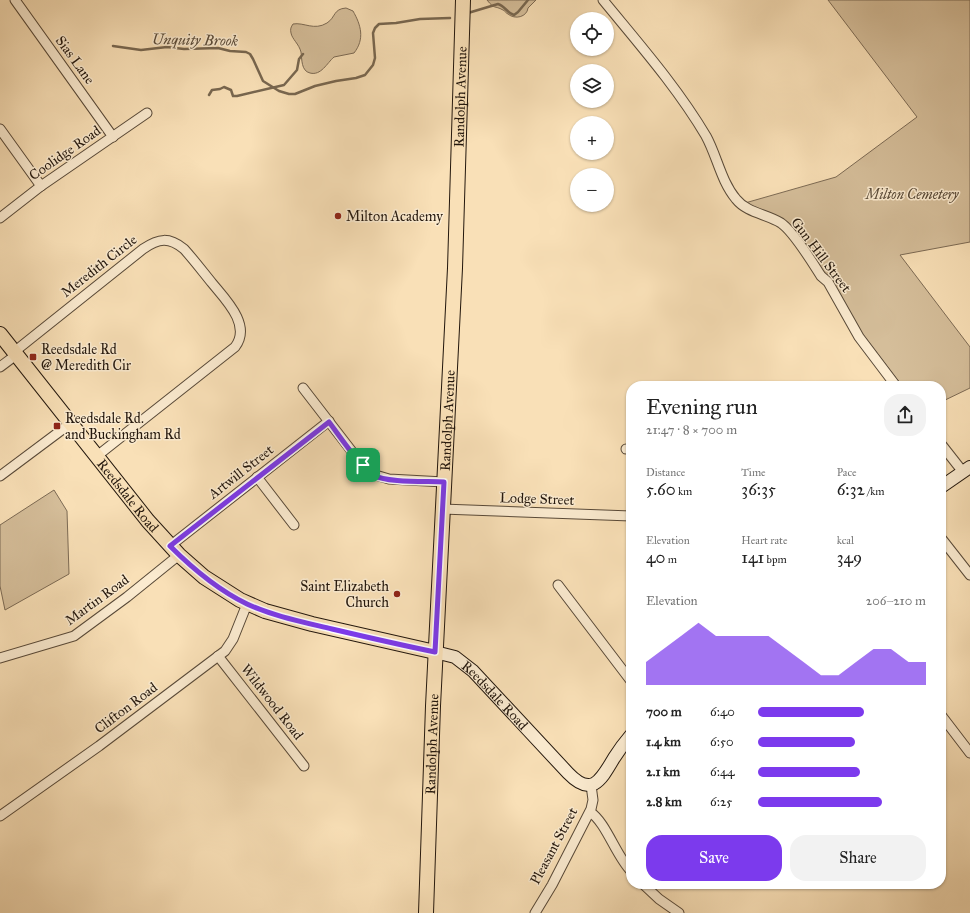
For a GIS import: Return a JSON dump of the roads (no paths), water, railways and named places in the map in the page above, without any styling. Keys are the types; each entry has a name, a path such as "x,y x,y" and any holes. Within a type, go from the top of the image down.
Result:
{"main road":[{"name":"Randolph Avenue","path":"426,913 435,652 455,268 462,0"},
{"name":"Reedsdale Road","path":"0,334 148,521 175,550 204,577 247,604 294,620 435,652"}],"street":[{"name":"Sias Lane","path":"15,0 113,137"},
{"name":"Gun Hill Street","path":"603,0 654,61 691,113 709,142 723,177 736,200 748,208 778,221 789,231 828,282 860,337 892,381"},
{"name":"Coolidge Road","path":"0,218 41,186 147,113"},
{"path":"0,129 41,186"},
{"name":"Meredith Circle","path":"0,367 143,249 158,241 164,240 175,243 184,249 231,306 239,322 240,333 238,343 97,456"},
{"path":"303,388 360,462 372,474 389,479 444,482"},
{"name":"Artwill Street","path":"175,550 257,478 329,422"},
{"path":"0,476 71,423"},
{"path":"946,449 967,471 946,484"},
{"path":"257,478 294,524"},
{"name":"Lodge Street","path":"442,509 626,516"},
{"path":"946,544 970,575"},
{"name":"Martin Road","path":"0,658 74,636 127,597 175,550"},
{"path":"558,585 626,674"},
{"name":"Clifton Road","path":"0,816 95,749 225,650 231,643 247,604"},
{"name":"Reedsdale Road","path":"435,652 452,656 461,662 483,681 571,776 580,784 591,785"},
{"name":"Wildwood Road","path":"218,656 304,766"},
{"path":"946,722 970,753"},
{"path":"591,785 598,782 626,741"},
{"name":"Pleasant Street","path":"535,913 552,885 590,812 593,800 591,785"},
{"path":"590,812 598,818 626,864"},
{"path":"648,889 659,899 679,913"}],"waterway":[{"name":"Unquity Brook","path":"468,13 498,4 514,15 528,0"},
{"name":"Unquity Brook","path":"113,46 141,50 167,47 184,49 218,48 230,51 246,52 250,54 253,59 263,81 279,91 295,94 315,86 365,75 373,65 375,58 373,33 379,24 420,19 450,18"},
{"path":"209,95 212,90 224,87 231,90 233,96 237,96 284,85 297,70 299,59 303,54"}],"place":[{"name":"Milton Academy","path":"338,216"},
{"name":"Reedsdale Rd @ Meredith Cir","path":"33,357"},
{"name":"Reedsdale Rd. and Buckingham Rd","path":"57,426"},
{"name":"Saint Elizabeth Church","path":"397,594"}],"park label":[{"name":"Milton Cemetery","path":"912,194"}]}
